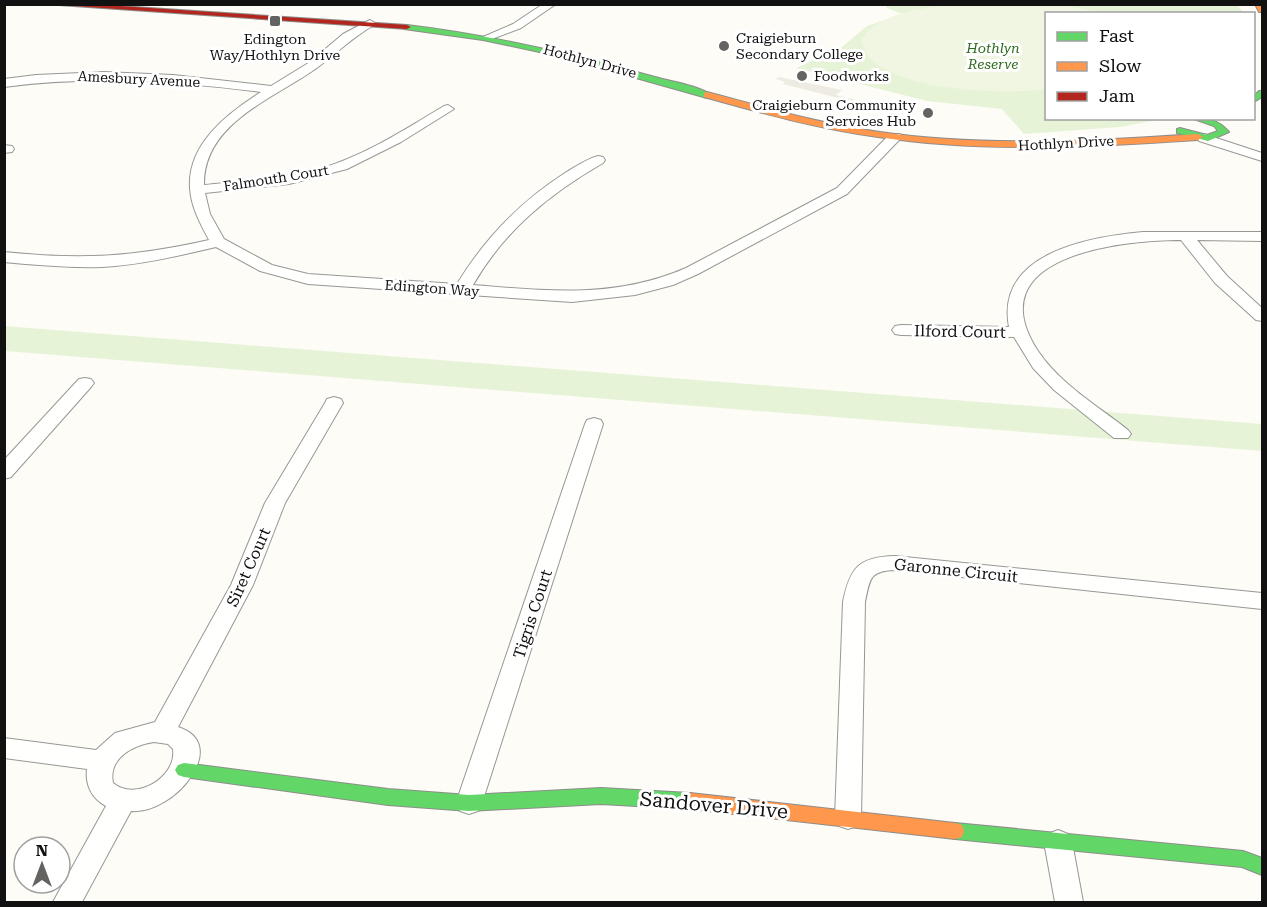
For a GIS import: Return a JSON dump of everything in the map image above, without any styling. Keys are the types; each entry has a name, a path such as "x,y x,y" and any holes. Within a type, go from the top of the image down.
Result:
{"street":[{"name":"Hothlyn Drive","path":"47,4 370,22 496,38 585,59 807,122 895,137 1017,145 1218,136 1227,127"},
{"path":"496,38 551,4"},
{"path":"1258,4 1263,10"},
{"name":"Edington Way","path":"347,36 355,21"},
{"name":"Edington Way","path":"370,22 347,36 314,64 249,105 219,130 202,157 197,174 197,190 202,214 218,242 250,261 284,274 337,282 572,297 606,295 667,282 830,199 855,180 873,158 895,137"},
{"name":"Amesbury Avenue","path":"4,83 47,76 90,75 225,83 273,90"},
{"name":"Falmouth Court","path":"197,190 305,175 341,166 381,147 448,109"},
{"path":"1202,120 1227,127 1263,157"},
{"name":"Hothlyn Drive","path":"1128,140 1180,123"},
{"path":"1180,123 1184,133 1263,157"},
{"path":"873,158 877,135"},
{"path":"462,290 488,247 518,214 563,179 598,160"},
{"path":"1121,434 1049,374 1031,353 1015,320 1017,293 1027,276 1043,262 1072,248 1110,240 1186,236 1263,236"},
{"path":"1186,236 1217,275 1263,316"},
{"path":"4,256 50,261 103,262 161,255 218,242"},
{"name":"Ilford Court","path":"901,330 1019,332"},
{"path":"4,473 85,383"},
{"name":"Siret Court","path":"162,732 242,585 275,503 334,403"},
{"name":"Tigris Court","path":"469,803 594,424"},
{"name":"Garonne Circuit","path":"848,818 854,602 859,575 868,567 881,563 895,563 1263,602"},
{"path":"162,732 175,735 183,742 188,752 184,770 176,782 148,798 123,800 110,796 102,788 99,777 103,761 112,750 139,734 162,732"},
{"path":"4,748 103,761"},
{"name":"Sandover Drive","path":"184,770 388,797 469,803 601,796 669,799 1058,842 1256,860"},
{"path":"67,903 123,800"},
{"path":"1058,842 1069,903"}],"green space":[{"name":"Hothlyn Reserve","path":"961,4 1064,5 1096,12 1045,12 1045,89 981,91 930,84 907,78 887,70 872,60 865,51 861,40 880,22 905,12"},
{"name":"Hothlyn Reserve","path":"886,5 1217,5 1238,6 1243,12 1045,12 1045,120 1157,120 1120,127 1024,134 1002,109 927,101 796,68 842,47 867,26 902,14 887,8"},
{"path":"4,326 1262,424 1262,451 5,351"}],"shaded area":[{"path":"779,77 842,90 836,95 861,101 858,103 783,84 785,82 776,79"}],"traffic: fast":[{"path":"407,27 521,45 707,95"},
{"path":"1255,99 1262,93"},
{"path":"1180,131 1208,138 1224,132 1217,124 1202,120"},
{"path":"184,770 388,797 469,803 601,796 690,801"},
{"path":"955,831 1243,859 1262,867"}],"traffic: slow":[{"path":"1258,4 1262,10"},
{"path":"707,95 836,128 919,140 1039,144 1198,137"},
{"path":"690,801 955,831"}],"traffic: jam":[{"path":"47,4 407,27"}],"place":[{"name":"Edington Way/Hothlyn Drive","path":"275,21"},
{"name":"Craigieburn Secondary College","path":"724,46"},
{"name":"Foodworks","path":"802,76"},
{"name":"Craigieburn Community Services Hub","path":"928,113"}]}
